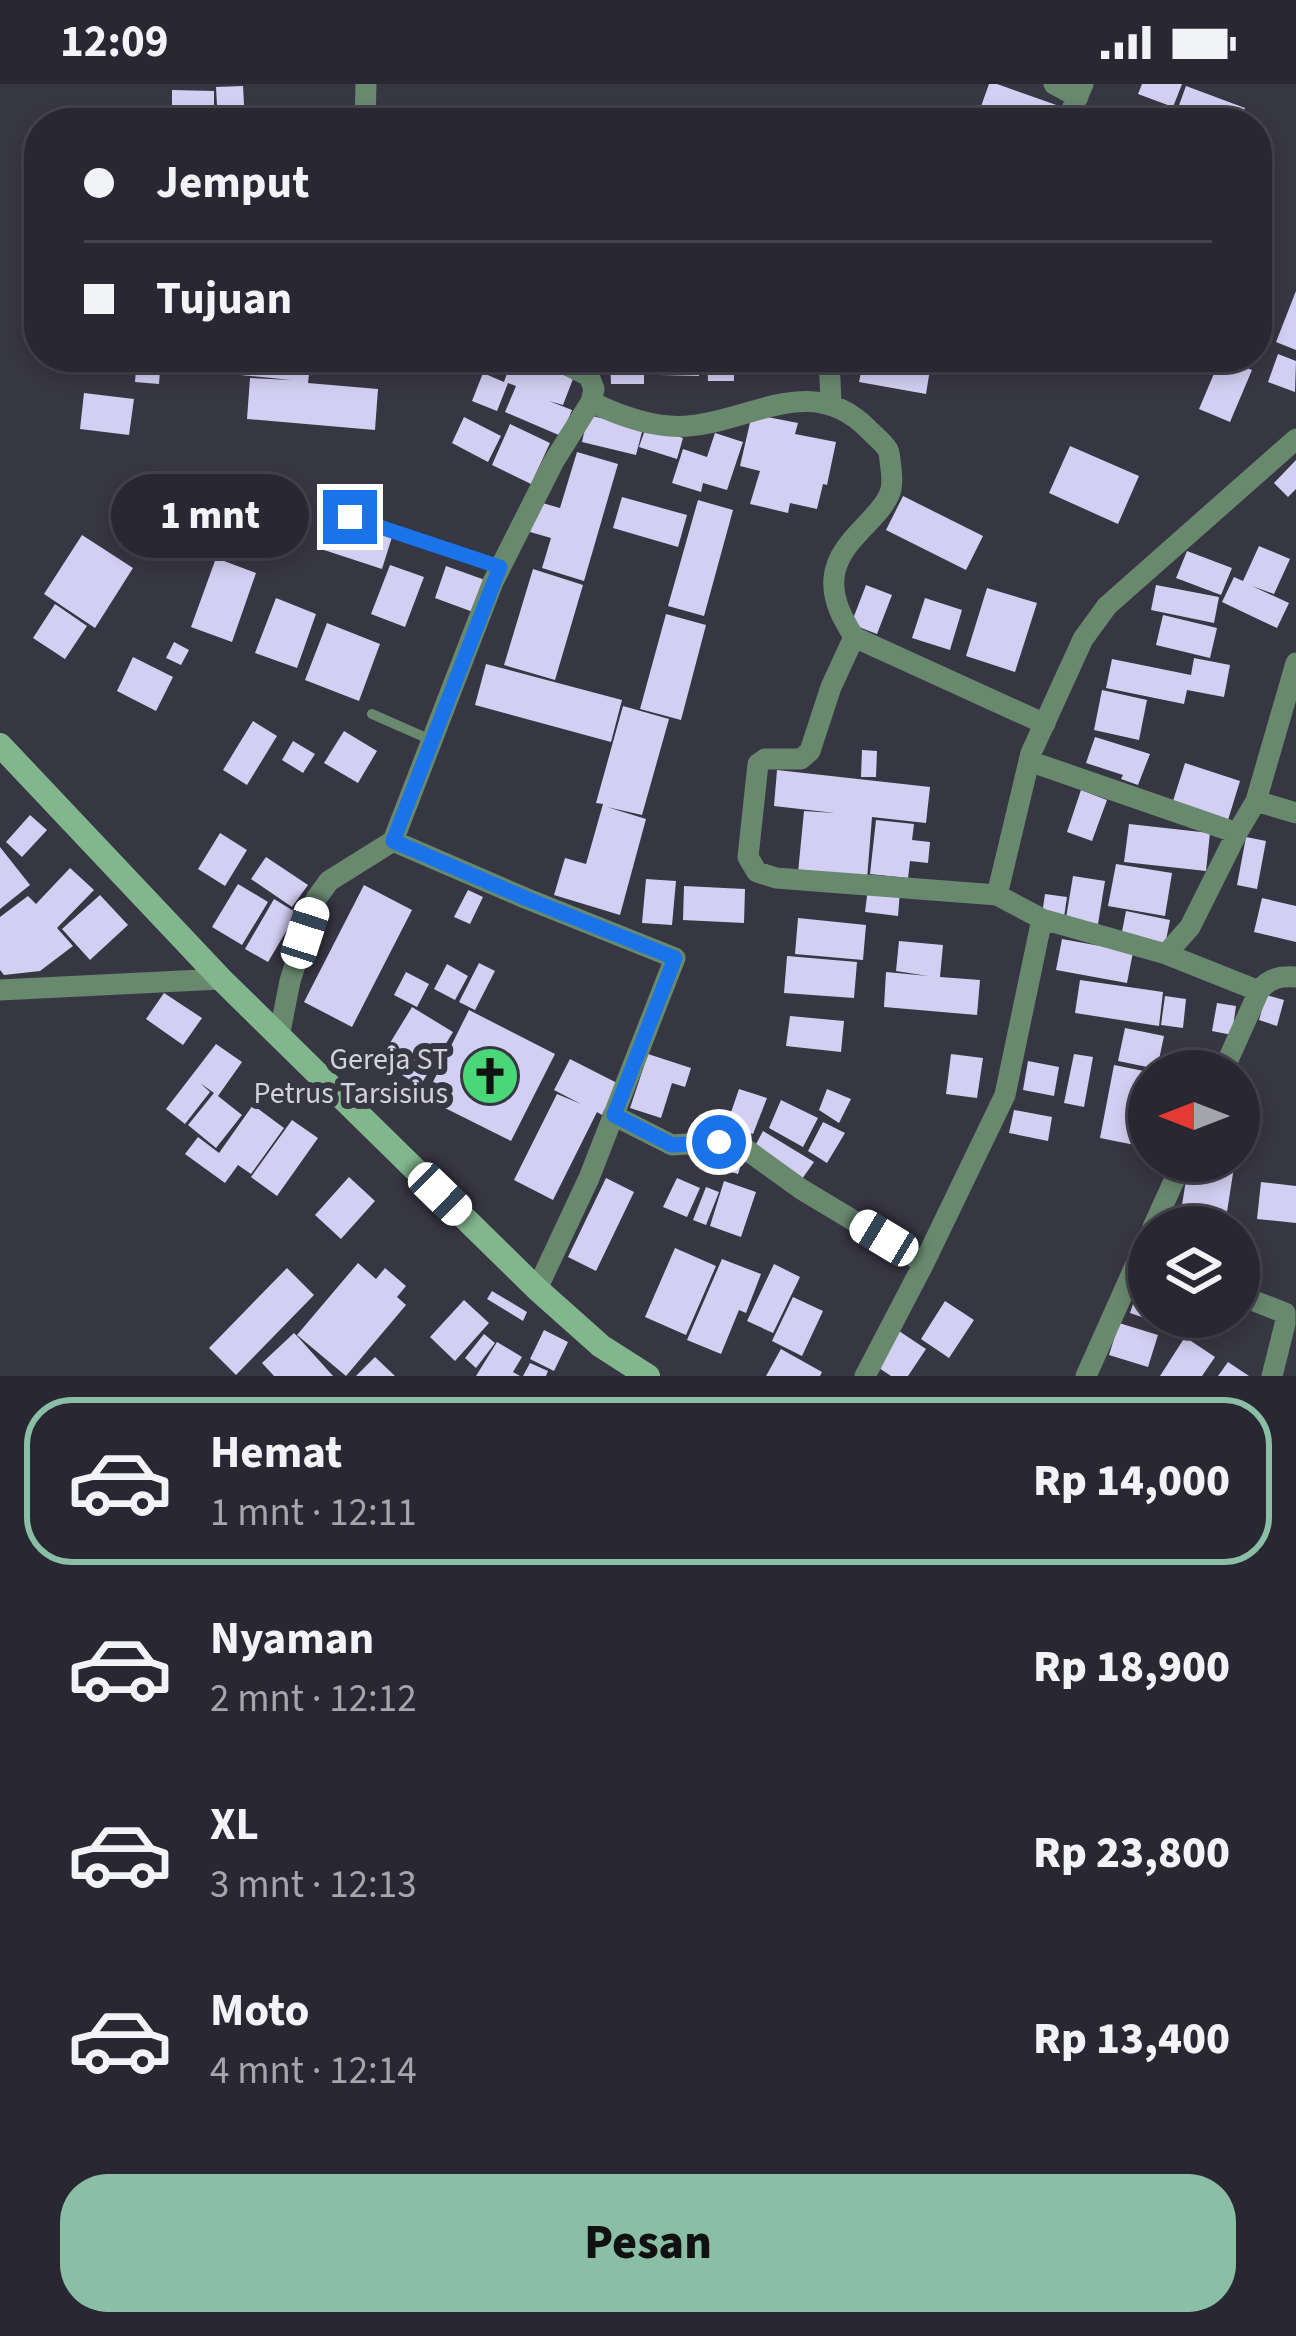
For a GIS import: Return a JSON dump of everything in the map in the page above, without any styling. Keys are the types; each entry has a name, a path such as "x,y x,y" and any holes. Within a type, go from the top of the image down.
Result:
{"main road":[{"path":"0,745 220,980 537,1289 602,1346 648,1376"}],"street":[{"path":"1054,84 1080,90"},
{"path":"279,1037 293,969 321,889 393,841 500,567 554,461 591,402 594,389 589,376 581,372"},
{"path":"830,372 831,404"},
{"path":"591,402 661,426 685,427 764,406 810,400 831,404 857,418 888,450 892,476 890,494 853,537 834,575 838,611 854,638 1046,724"},
{"path":"997,895 1029,761 1083,639 1107,606 1296,439"},
{"path":"854,638 810,751 800,759 765,759 758,764 748,857 757,872 776,878 997,895 1042,919 1166,954 1259,991"},
{"path":"1166,954 1190,927 1256,801 1296,663"},
{"path":"1029,761 1237,833"},
{"path":"1256,801 1296,813"},
{"path":"393,841 675,958 589,1178 537,1289"},
{"path":"865,1376 1005,1095 1042,919"},
{"path":"1232,1050 1266,982 1296,976"},
{"path":"0,990 220,980"},
{"path":"614,1115 672,1145 719,1142 747,1150 801,1189 924,1263"},
{"path":"1086,1376 1128,1288"},
{"path":"1260,1303 1285,1313 1272,1376"}],"lane":[{"path":"350,517 500,567"},
{"path":"372,714 431,740"}],"building":[{"path":"989,84 1062,107 1062,108 980,108"},
{"path":"1142,84 1182,84 1173,107 1138,94"},
{"path":"243,86 244,108 217,108 216,87"},
{"path":"1186,86 1245,108 1178,108"},
{"path":"172,90 214,91 214,108 172,108"},
{"path":"1296,291 1296,350 1276,342"},
{"path":"1278,354 1296,361 1295,392 1268,382"},
{"path":"136,372 160,372 159,384 135,382"},
{"path":"309,372 308,383 378,389 375,430 247,419 250,378 291,380 240,375"},
{"path":"508,372 576,372 563,405 549,401 572,410 561,436 505,412 516,386 508,383 497,411 472,401 483,373 504,382"},
{"path":"611,372 644,372 644,384 611,384"},
{"path":"659,372 699,372 699,376"},
{"path":"708,372 734,372 734,381 708,381"},
{"path":"861,372 930,372 926,394 859,382"},
{"path":"1215,372 1251,372 1230,422 1199,409"},
{"path":"84,393 134,399 129,435 80,429"},
{"path":"752,414 798,423 795,434 836,442 817,509 790,503 788,513 750,504 760,471 740,466"},
{"path":"588,415 643,428 636,455 582,442"},
{"path":"464,417 501,436 488,462 452,443"},
{"path":"510,424 550,443 531,484 492,465"},
{"path":"646,427 683,438 677,459 639,447"},
{"path":"715,433 743,442 727,490 703,483 701,492 672,483 683,449 707,457"},
{"path":"1070,446 1139,476 1118,524 1049,493"},
{"path":"577,452 618,464 584,581 542,568 551,538 530,532 539,502 560,508"},
{"path":"1296,460 1296,489 1288,497 1274,483"},
{"path":"903,496 983,536 966,570 886,530"},
{"path":"622,497 687,515 678,547 613,528"},
{"path":"698,500 733,510 704,616 668,606"},
{"path":"335,518 392,537 382,569 324,550"},
{"path":"82,535 133,568 95,628 44,594"},
{"path":"1259,546 1290,559 1274,594 1252,586 1289,603 1277,628 1222,602 1234,577 1243,581"},
{"path":"1187,551 1232,568 1221,595 1176,578"},
{"path":"216,558 256,573 232,642 191,627"},
{"path":"390,565 424,577 405,627 371,614"},
{"path":"446,566 485,580 473,612 435,598"},
{"path":"533,569 583,585 555,680 504,665"},
{"path":"866,585 892,595 877,634 851,624"},
{"path":"1156,585 1219,597 1214,623 1151,610"},
{"path":"987,588 1037,603 1015,672 966,656"},
{"path":"276,598 316,614 297,668 255,653"},
{"path":"925,598 962,610 950,650 912,638"},
{"path":"55,604 87,626 65,659 33,638"},
{"path":"666,614 706,625 681,720 640,709"},
{"path":"1163,615 1217,628 1210,658 1156,645"},
{"path":"327,623 380,644 359,701 305,680"},
{"path":"174,642 189,650 181,665 166,658"},
{"path":"133,657 173,677 156,711 117,691"},
{"path":"1194,658 1230,665 1224,697 1187,690 1184,704 1106,688 1112,659 1191,675"},
{"path":"486,664 622,700 611,742 475,705"},
{"path":"1102,690 1147,700 1139,740 1094,730"},
{"path":"623,706 669,719 642,815 607,807 646,819 620,915 554,895 565,858 586,864 603,804 596,803"},
{"path":"253,721 277,736 247,785 223,770"},
{"path":"344,731 377,751 358,783 324,763"},
{"path":"1095,737 1150,754 1138,785 1086,763"},
{"path":"293,741 315,754 303,773 282,760"},
{"path":"862,750 877,751 876,777 861,777"},
{"path":"1185,763 1240,781 1228,820 1173,801"},
{"path":"777,770 930,787 926,823 872,817 867,879 798,873 804,811 835,813 774,806"},
{"path":"1081,790 1107,800 1092,841 1067,832"},
{"path":"30,815 47,830 22,857 6,842"},
{"path":"876,820 914,824 912,840 930,842 928,863 910,861 908,878 870,874"},
{"path":"1129,824 1210,833 1206,871 1124,862"},
{"path":"220,833 247,850 225,886 198,869"},
{"path":"1246,837 1266,841 1257,889 1237,885"},
{"path":"0,847 30,885 0,909"},
{"path":"266,857 308,885 292,907 251,879"},
{"path":"1116,864 1172,873 1165,916 1108,906"},
{"path":"70,868 94,890 57,928 73,946 40,971 4,975 0,970 0,917 28,896 36,904"},
{"path":"1073,876 1105,881 1098,924 1066,918"},
{"path":"646,879 676,881 672,925 642,923"},
{"path":"238,884 268,902 242,945 212,927"},
{"path":"364,885 412,910 352,1027 304,1002"},
{"path":"684,886 745,889 744,923 683,920"},
{"path":"868,888 900,891 898,916 865,912"},
{"path":"468,890 483,897 470,924 454,917"},
{"path":"1045,894 1067,897 1064,917 1042,914"},
{"path":"100,895 128,925 90,960 62,929"},
{"path":"1262,898 1296,906 1296,942 1254,932"},
{"path":"274,899 297,913 268,962 245,949"},
{"path":"1126,911 1170,920 1165,945 1121,937"},
{"path":"798,918 866,925 863,960 795,954"},
{"path":"1062,939 1133,952 1127,983 1056,970"},
{"path":"899,941 943,945 940,977 980,980 977,1015 884,1007 886,972 928,976 896,971"},
{"path":"787,956 857,962 854,998 784,993"},
{"path":"479,963 495,971 475,1010 459,1002"},
{"path":"447,964 468,976 455,1000 434,989"},
{"path":"406,972 429,984 417,1007 394,995"},
{"path":"1080,980 1163,992 1159,1026 1075,1013"},
{"path":"164,993 202,1018 183,1045 146,1019"},
{"path":"1266,995 1284,1000 1277,1026 1259,1020"},
{"path":"1165,996 1186,999 1183,1028 1161,1025"},
{"path":"1217,1003 1236,1006 1232,1035 1212,1031"},
{"path":"412,1007 453,1032 420,1086 379,1061"},
{"name":"Gereja ST Petrus Tarsisius","path":"469,1010 555,1054 511,1141 425,1098"},
{"path":"790,1016 844,1021 841,1052 786,1046"},
{"path":"1125,1028 1164,1036 1161,1050 1128,1050 1128,1063 1118,1061"},
{"path":"216,1044 242,1062 218,1096 242,1115 216,1148 188,1125 214,1093 200,1083 210,1092 185,1124 166,1109"},
{"path":"648,1054 691,1068 685,1087 672,1083 661,1118 630,1108"},
{"path":"951,1054 983,1058 977,1098 946,1094"},
{"path":"1074,1054 1093,1057 1084,1107 1064,1103"},
{"path":"570,1059 619,1084 602,1115 597,1112 553,1200 514,1180 557,1094 581,1104 554,1090"},
{"path":"1028,1061 1059,1067 1054,1096 1023,1090"},
{"path":"1114,1065 1128,1068 1128,1144 1100,1138"},
{"path":"739,1089 767,1098 753,1134 727,1124"},
{"path":"827,1089 851,1099 839,1123 819,1110"},
{"path":"781,1100 818,1118 803,1147 769,1128"},
{"path":"253,1105 284,1128 251,1174 238,1165 225,1183 185,1154 198,1137 219,1153"},
{"path":"1014,1110 1052,1117 1048,1141 1009,1133"},
{"path":"292,1120 318,1138 277,1196 251,1177"},
{"path":"823,1122 845,1133 827,1163 808,1151"},
{"path":"763,1131 814,1162 802,1179 754,1148"},
{"path":"702,1145 743,1158 738,1174 697,1162"},
{"path":"349,1177 375,1201 341,1239 315,1215"},
{"path":"606,1178 634,1192 596,1271 568,1257"},
{"path":"677,1178 700,1188 687,1217 663,1207"},
{"path":"724,1181 756,1192 741,1237 710,1226"},
{"path":"1186,1182 1232,1182 1228,1206 1182,1205"},
{"path":"1261,1182 1296,1186 1296,1223 1260,1219"},
{"path":"706,1187 719,1192 706,1225 693,1220"},
{"path":"675,1248 716,1266 686,1335 645,1317"},
{"path":"722,1259 761,1274 746,1313 739,1310 721,1354 687,1340"},
{"path":"358,1263 376,1279 385,1268 406,1286 397,1297 406,1305 346,1376 297,1335"},
{"path":"774,1264 800,1277 773,1333 747,1321"},
{"path":"287,1268 314,1295 236,1375 209,1348"},
{"path":"492,1291 527,1312 523,1321 487,1299"},
{"path":"793,1297 823,1311 802,1356 772,1341"},
{"path":"464,1300 489,1323 455,1361 430,1337"},
{"path":"945,1301 974,1320 949,1358 921,1339"},
{"path":"1119,1323 1128,1326 1128,1338 1157,1338 1148,1367 1109,1355"},
{"path":"896,1329 926,1349 908,1376 891,1376 873,1364"},
{"path":"544,1330 568,1342 554,1371 530,1359"},
{"path":"294,1333 333,1376 274,1376 262,1363"},
{"path":"484,1334 495,1343 476,1368 465,1358"},
{"path":"1184,1338 1215,1357 1202,1376 1160,1376"},
{"path":"497,1342 522,1357 513,1372 520,1376 476,1376"},
{"path":"781,1349 822,1372 820,1376 766,1376"},
{"path":"375,1357 395,1376 356,1376"},
{"path":"1228,1362 1249,1376 1218,1376"},
{"path":"530,1363 548,1371 546,1376 523,1376"}],"place":[{"name":"Gereja ST Petrus Tarsisius","path":"490,1076"}],"route":[{"path":"350,517 500,567 393,841 675,958 614,1115 672,1145 719,1142"}]}
